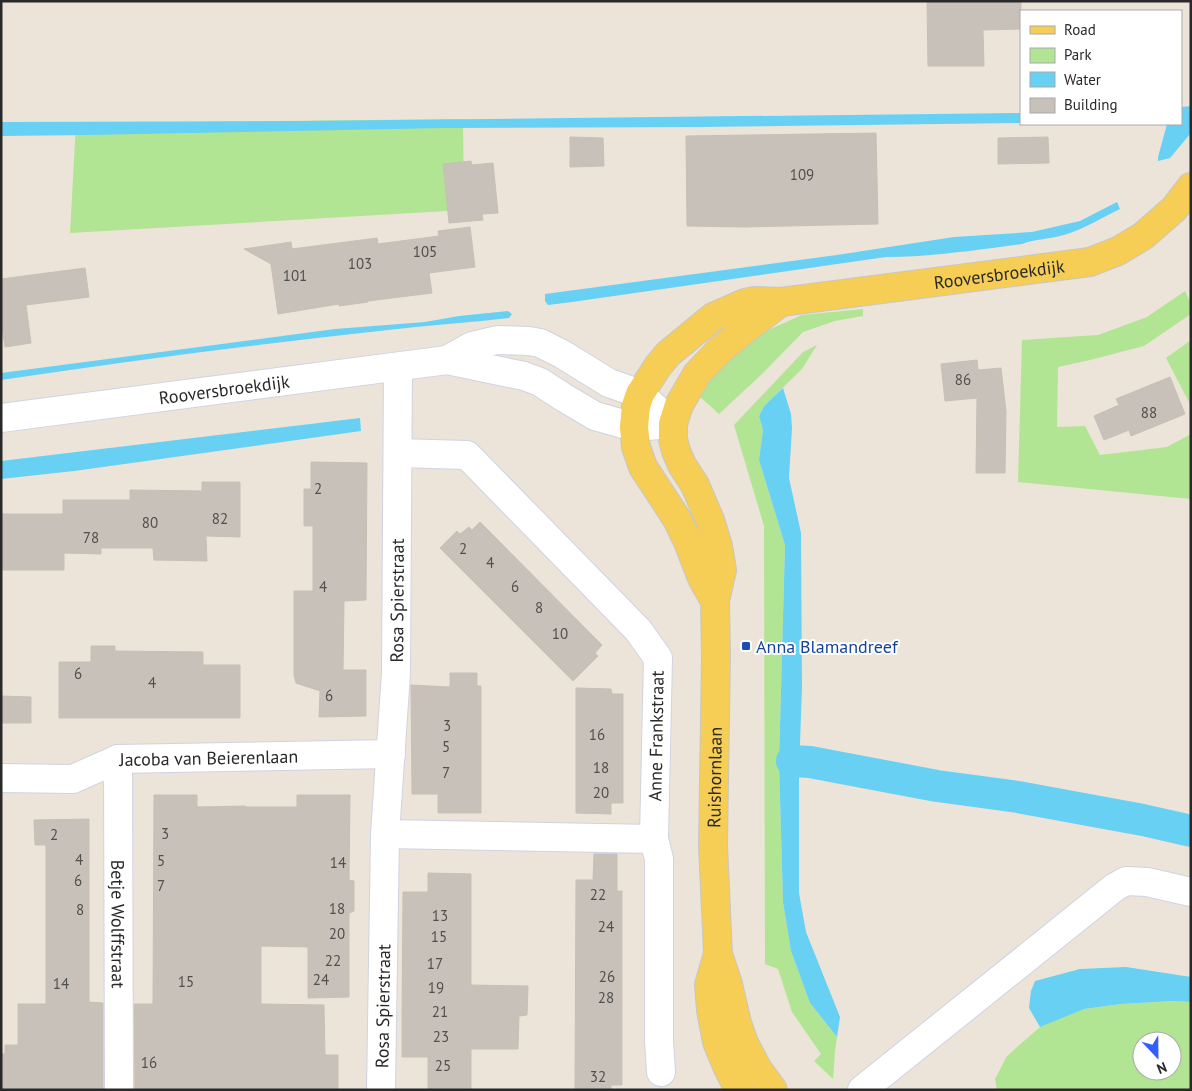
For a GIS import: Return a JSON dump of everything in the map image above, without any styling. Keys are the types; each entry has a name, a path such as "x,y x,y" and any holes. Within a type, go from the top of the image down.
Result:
{"main road":[{"name":"Rooversbroekdijk","path":"640,394 668,354 713,317 744,303 755,301 781,302 1090,262 1118,251 1143,236 1174,209 1191,187"},
{"name":"Rooversbroekdijk","path":"672,424 679,405 697,374 718,351 781,302"},
{"name":"Ruishornlaan","path":"640,394 636,406 634,427 636,447 643,467 677,520 702,578 715,601"},
{"name":"Ruishornlaan","path":"672,424 676,451 695,486 710,520 718,546 722,570 715,601 713,845 718,954 744,1043 757,1068 774,1090"},
{"name":"Ruishornlaan","path":"718,954 709,985 711,1010 717,1042 739,1090"}],"street":[{"name":"Rooversbroekdijk","path":"447,360 472,346 498,340 540,343 562,354 609,383 640,394 672,424"},
{"name":"Rooversbroekdijk","path":"1,418 447,360 524,376 540,382 596,416 634,427 672,424"},
{"name":"Rosa Spierstraat","path":"381,1090 385,834 396,674 398,367"},
{"path":"542,368 576,383"},
{"name":"Anne Frankstraat","path":"398,453 467,454 638,630 658,658 654,838 659,859 659,1041 661,1072"},
{"name":"Jacoba van Beierenlaan","path":"1,778 73,779 118,759 391,754"},
{"name":"Betje Wolffstraat","path":"118,759 118,1090"},
{"path":"385,834 654,838"},
{"path":"862,1090 1115,887 1126,881 1147,882 1191,892"}],"green space":[{"path":"463,119 464,210 70,233 76,123"},
{"path":"1185,291 1191,304 1191,314 1144,346 1058,367 1057,427 1085,426 1100,455 1167,447 1191,434 1191,499 1018,482 1022,340 1098,335 1147,317"},
{"path":"863,309 863,316 835,321 803,332 719,414 699,396 710,376 755,336 802,315"},
{"path":"1191,340 1191,406 1166,358"},
{"path":"817,345 802,369 764,406 759,416 763,430 759,460 785,545 779,763 783,902 791,951 810,1003 837,1037 833,1079 814,1061 821,1054 792,1012 778,969 765,964 764,526 734,425 803,352"},
{"path":"1191,1002 1191,1090 997,1090 995,1079 1007,1056 1040,1027 1084,1009 1121,1004"}],"water":[{"path":"1191,106 1191,133 1170,158 1158,161 1167,125 1182,125 1182,107"},
{"path":"1020,113 1020,123 444,128 1,136 1,122 304,121"},
{"path":"1117,202 1120,209 1078,230 1022,244 971,251 886,257 548,305 545,301 545,294 837,255 954,237 1032,232 1080,221"},
{"path":"508,311 512,314 509,318 291,341 1,380 1,373 335,329 425,322"},
{"path":"783,388 791,414 792,428 789,478 801,533 802,687 799,772 799,893 806,932 840,1017 837,1037 810,1003 791,951 783,902 779,763 785,545 759,460 763,430 759,416 764,406"},
{"path":"360,418 361,431 74,471 1,479 1,461"},
{"path":"1126,967 1191,977 1191,1002 1121,1004 1084,1009 1040,1027 1029,1008 1031,991 1035,981 1080,969"}],"building":[{"path":"927,1 1021,1 1020,29 983,30 984,66 928,66"},
{"path":"876,133 878,224 745,227 687,226 686,136"},
{"path":"570,137 603,138 604,166 570,167"},
{"path":"1048,137 1049,163 998,164 998,138"},
{"path":"471,161 472,165 493,163 498,213 482,214 483,220 449,223 443,164"},
{"path":"470,227 475,267 429,273 432,293 339,306 339,304 278,314 271,264 244,249 291,242 292,249 377,238 378,244 439,236 438,231"},
{"path":"85,268 89,297 26,305 31,343 5,347 1,320 1,279"},
{"path":"977,360 978,370 1001,368 1006,411 1005,473 976,473 977,398 945,401 941,364"},
{"path":"1170,377 1185,414 1131,436 1129,430 1104,440 1094,416 1119,405 1116,399"},
{"path":"311,462 367,463 366,600 344,601 343,670 366,670 366,716 319,717 320,691 296,683 294,675 294,591 313,591 313,526 304,526 304,489 311,489"},
{"path":"202,482 240,482 240,537 206,536 207,561 154,560 153,548 101,548 101,554 64,553 64,570 1,570 1,514 63,514 63,500 130,500 130,490 202,491"},
{"path":"480,522 602,645 595,653 598,656 573,681 440,548 457,531 460,534 469,527 472,530"},
{"path":"91,646 115,646 115,651 203,652 203,665 240,665 240,718 59,718 59,662 91,662"},
{"path":"450,673 477,673 477,686 481,686 481,813 438,813 438,794 412,794 411,685 450,687"},
{"path":"576,688 611,689 612,694 623,694 623,803 611,803 611,814 576,813"},
{"path":"1,696 31,697 31,723 1,723"},
{"path":"154,795 197,795 197,807 297,807 297,795 350,795 349,880 354,881 354,911 349,913 349,997 308,998 308,947 261,946 261,1004 324,1005 325,1055 338,1055 338,1090 135,1090 134,1004 153,1004"},
{"path":"89,819 89,1002 103,1003 103,1090 1,1090 1,1054 5,1054 5,1045 18,1045 18,1004 46,1004 46,845 35,845 34,820"},
{"path":"594,854 617,854 617,891 622,891 622,1085 611,1085 611,1090 575,1090 576,880 593,880"},
{"path":"428,873 471,874 471,985 528,986 527,1015 519,1016 518,1049 471,1049 471,1090 428,1090 428,1057 402,1057 403,892 428,892"}],"waterway":[{"path":"792,761 810,762 937,786 1018,797 1143,820 1191,831"}],"place":[{"name":"Anna Blamandreef","path":"746,646"}]}
